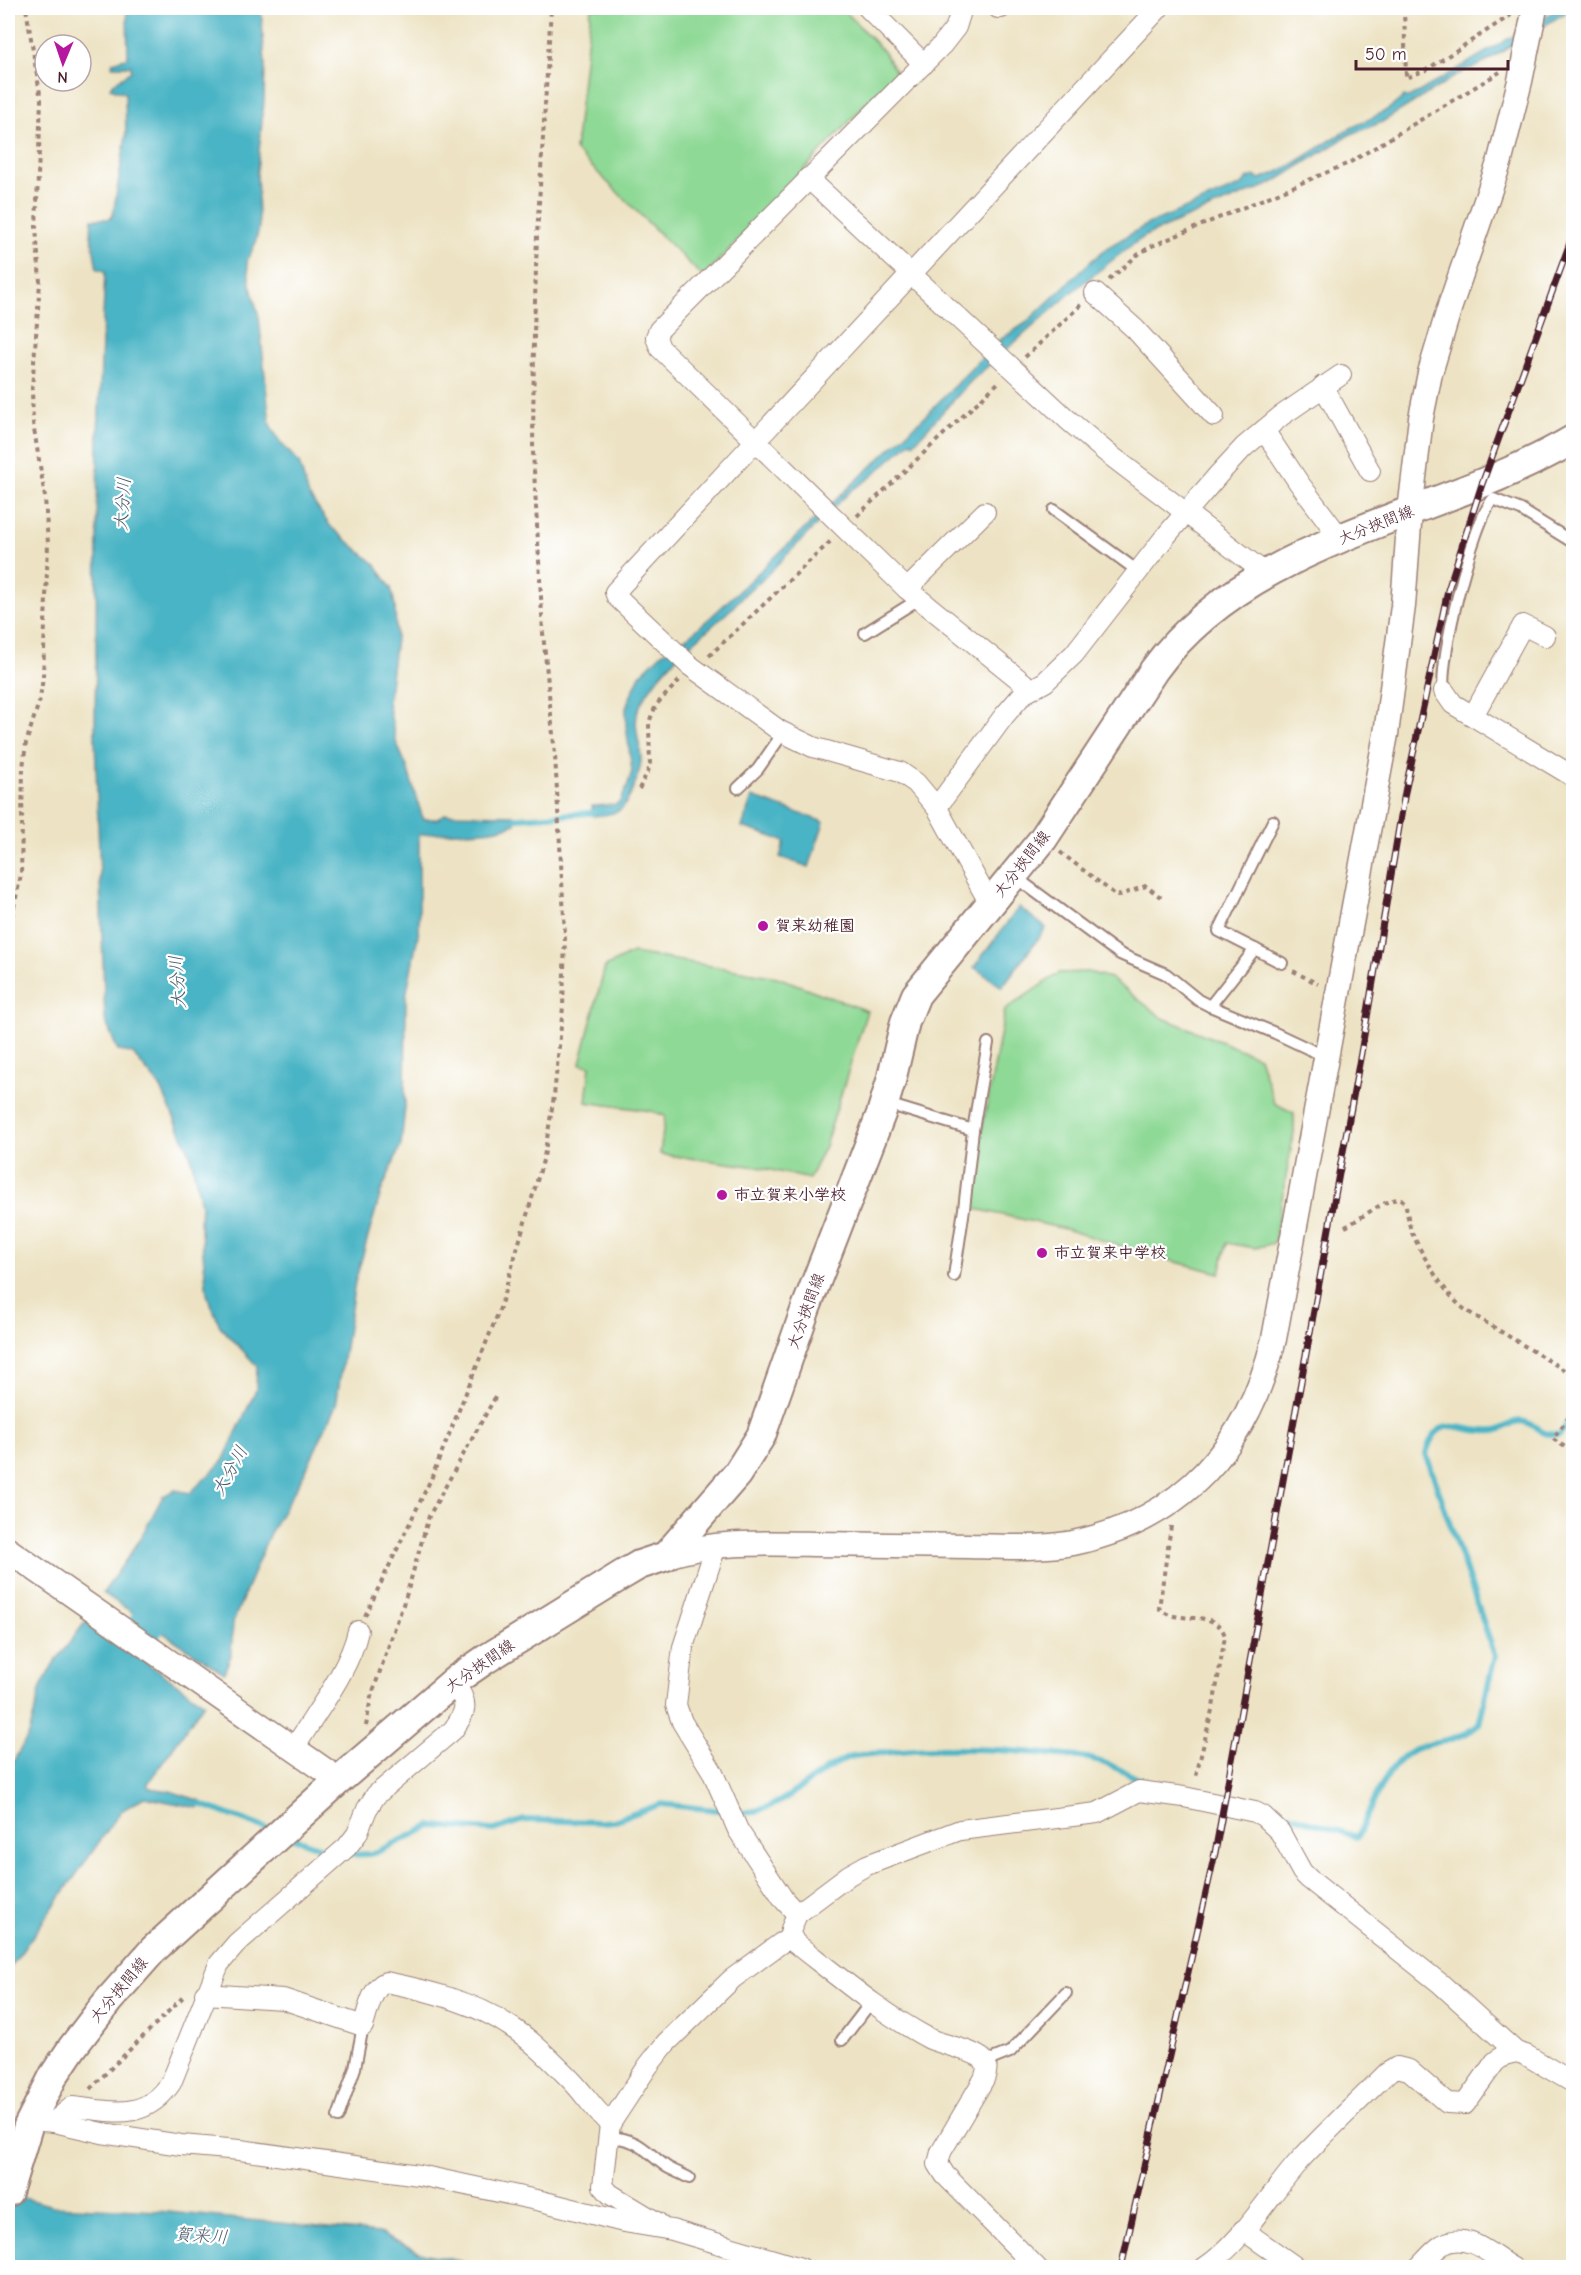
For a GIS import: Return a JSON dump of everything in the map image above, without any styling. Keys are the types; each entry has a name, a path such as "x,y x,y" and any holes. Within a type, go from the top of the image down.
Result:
{"main road":[{"name":"大分挾間線","path":"8,2192 35,2127 42,2096 72,2048 137,1966 339,1780 454,1683 486,1659 621,1575 639,1565 666,1556 732,1481 754,1451 761,1436 884,1103 905,1022 916,994 1043,839 1164,656 1199,621 1265,573 1341,539 1513,470 1574,439"}],"street":[{"path":"868,8 924,64"},
{"path":"962,8 956,27 942,45 659,330 656,337 660,348 913,594 1031,689"},
{"path":"990,904 937,807 916,783 900,772 813,747 783,733 689,665 617,597 615,592 1159,8"},
{"path":"666,1556 716,1546 757,1543 1010,1547 1071,1543 1124,1527 1155,1511 1187,1490 1220,1457 1238,1431 1254,1401 1265,1373 1274,1339 1386,734 1403,606 1410,511 1421,418 1430,373 1450,306 1497,170 1526,55 1525,10"},
{"path":"808,178 1068,420 1106,452 1265,573"},
{"path":"1095,293 1140,334 1214,416"},
{"path":"937,807 1004,716 1031,689 1054,674 1074,654 1224,468 1264,430 1341,375"},
{"path":"1323,386 1370,471"},
{"path":"1264,430 1299,483 1341,539"},
{"path":"913,594 985,512"},
{"path":"1473,716 1523,625 1545,636"},
{"path":"1444,691 1453,704 1574,777"},
{"path":"716,1546 683,1647 676,1706 682,1722 712,1771 738,1830 784,1900 797,1914"},
{"path":"8,1550 339,1780"},
{"path":"289,1744 342,1671 355,1646 358,1631"},
{"path":"35,2127 72,2107 125,2112 140,2110 157,2100 171,2083 196,1994 229,1951 347,1847 357,1834 370,1802 453,1730 462,1717 465,1705 462,1694 454,1683"},
{"path":"1037,2268 945,2175 938,2164 940,2152 984,2079 987,2070 985,2062 978,2055 926,2037 871,2002 795,1943 792,1938 791,1925 797,1914 849,1875 867,1865 960,1830 1097,1814 1139,1791 1190,1798 1255,1812 1269,1820 1280,1832 1302,1872 1309,1880 1441,1984 1516,2052 1526,2055 1574,2083"},
{"path":"672,2230 642,2215 606,2191 602,2181 609,2130 648,2066 666,2043 732,1978 781,1942 792,1938"},
{"path":"196,1994 283,1999 363,2026 374,1994 379,1986 386,1982 429,1992 486,2013 508,2024 573,2082 609,2130"},
{"path":"1204,2268 1243,2230 1299,2161 1387,2073 1397,2067 1408,2070 1447,2103 1465,2103 1495,2062 1504,2055 1516,2052"},
{"path":"35,2127 240,2150 419,2175 532,2199 624,2222 672,2230 801,2268"},
{"path":"1243,2230 1297,2268"},
{"path":"1418,2268 1451,2240 1464,2240 1483,2248 1513,2268"}],"lane":[{"path":"1444,691 1443,672 1466,565 1482,518 1493,499 1537,519 1574,543"},
{"path":"1054,510 1139,572"},
{"path":"865,633 913,594"},
{"path":"738,788 758,769 783,733"},
{"path":"1273,821 1219,931 1282,963"},
{"path":"1014,876 1120,954 1166,974 1198,1000 1326,1057"},
{"path":"1210,1006 1255,949"},
{"path":"954,1276 973,1130 988,1043"},
{"path":"884,1103 973,1130"},
{"path":"985,2062 1010,2052 1066,1993"},
{"path":"842,2040 871,2002"},
{"path":"338,2117 355,2068 363,2026"},
{"path":"609,2130 639,2144 668,2168 689,2178"}],"path":[{"path":"8,934 21,875 23,768 26,742 40,699 43,677 48,544 45,497 33,423 32,389 40,282 36,227 41,100 26,8"},
{"path":"358,1631 431,1479 499,1311 544,1157 554,1096 563,1007 565,935 555,754 543,633 533,452 537,235 551,8"},
{"path":"1404,8 1406,78 1426,70 1525,10"},
{"path":"1043,839 1117,896 1146,886 1164,899"},
{"path":"1282,963 1284,967 1327,989"},
{"path":"1345,1227 1389,1201 1401,1199 1405,1203 1413,1235 1444,1288 1456,1303 1574,1376"},
{"path":"366,1734 371,1697 407,1593 429,1516 497,1394"},
{"path":"1574,1410 1553,1439 1574,1453"},
{"path":"1171,1517 1159,1608 1166,1614 1211,1620 1221,1627 1225,1636 1214,1702 1190,1798"},
{"path":"72,2107 196,1994"}],"green space":[{"path":"591,8 842,8 883,51 896,72 703,277 575,150"},
{"path":"633,953 777,977 867,1011 825,1146 809,1179 758,1167 660,1154 665,1116 651,1111 586,1102 590,1066 580,1064 605,967"},
{"path":"1088,972 1110,978 1163,1018 1259,1057 1274,1103 1294,1113 1294,1132 1274,1243 1255,1248 1227,1243 1220,1273 1156,1257 1065,1229 976,1209 974,1206 982,1131 1005,1010 1059,973"}],"water":[{"path":"127,8 261,8 265,64 257,172 259,228 247,261 250,284 259,317 270,425 280,442 299,463 309,496 331,527 376,565 391,588 395,605 396,637 388,703 396,742 407,767 423,819 437,819 445,814 513,815 515,824 492,830 419,835 419,930 406,996 405,1107 401,1145 381,1192 355,1282 336,1405 305,1472 269,1535 233,1622 231,1655 224,1673 103,1593 139,1541 163,1496 175,1490 190,1493 223,1461 256,1390 257,1366 220,1326 207,1294 200,1221 201,1204 190,1154 161,1088 132,1053 118,1051 105,1020 95,738 98,435 105,271 97,269 91,234 92,219 110,219 113,215 126,135 125,93 110,88 131,71 131,66 112,66 113,62 128,57"},
{"path":"1560,8 1573,8 1476,67 1467,69 1382,122 1349,135 1271,184 1147,235 1073,291 971,381 914,443 911,441 870,478 852,490 760,582 747,591 730,610 668,666 648,692 637,713 636,726 641,760 631,794 624,806 617,812 593,816 592,806 615,805 620,802 627,787 632,771 626,707 640,675 662,653 689,636 712,616 924,417 998,341 1026,323 1090,262 1108,247 1148,224 1242,185 1254,176 1259,179 1282,170 1349,129 1385,111 1404,96 1409,98"},
{"path":"752,797 824,822 809,867 780,857 785,841 742,827"},
{"path":"1019,907 1046,928 1002,987 974,967"},
{"path":"86,1621 204,1703 147,1785 150,1788 170,1791 201,1801 198,1808 144,1797 121,1811 8,1971 8,1771 29,1734 41,1687 52,1666"},
{"name":"賀来川","path":"8,2194 53,2206 158,2211 379,2233 422,2253 487,2267 8,2267"}],"waterway":[{"path":"506,819 601,812"},
{"path":"1260,1805 1357,1837 1380,1788 1405,1755 1423,1746 1465,1734 1479,1724 1495,1656 1426,1454 1431,1440 1437,1432 1445,1428 1495,1431 1521,1421 1542,1432 1559,1435 1574,1415"},
{"name":"大分川","path":"107,1696 172,1579"},
{"path":"735,1813 752,1812 781,1801 833,1765 848,1758 909,1750 986,1750 1088,1758 1110,1765 1147,1783"},
{"path":"200,1804 273,1831"},
{"path":"345,1855 370,1854 379,1851 431,1826 494,1830 524,1820 613,1821 661,1804 725,1811"},
{"path":"288,1836 335,1853"}],"railway":[{"path":"1121,2268 1215,1853 1361,1053 1405,792 1448,590 1482,484 1574,232"}],"place":[{"name":"賀来幼稚園","path":"763,926"},
{"name":"市立賀来小学校","path":"722,1195"},
{"name":"市立賀来中学校","path":"1042,1253"}]}
